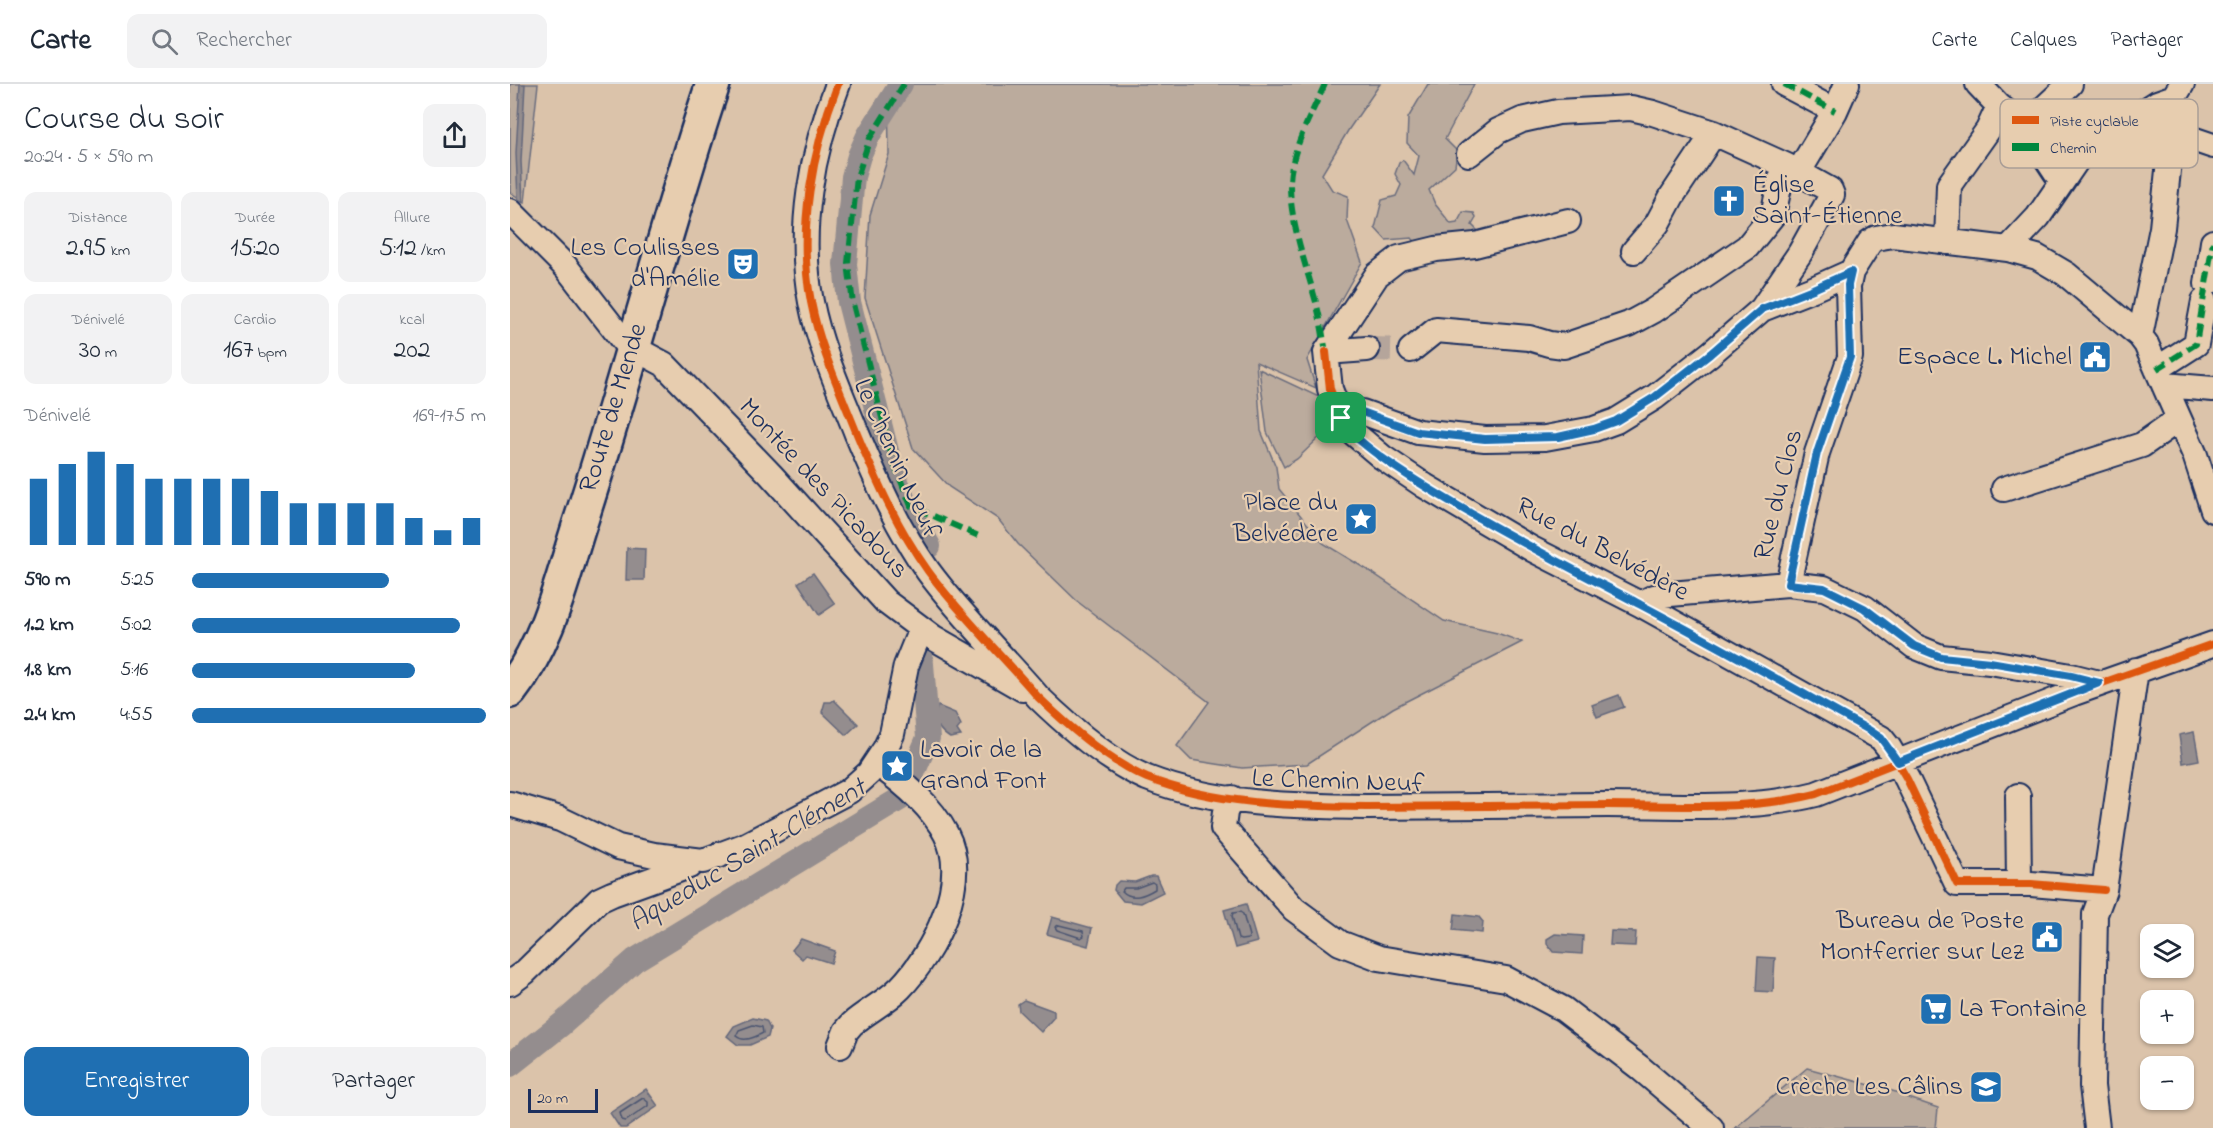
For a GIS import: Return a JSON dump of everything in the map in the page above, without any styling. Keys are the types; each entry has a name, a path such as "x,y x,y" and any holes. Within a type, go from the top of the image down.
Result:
{"street":[{"name":"Route de Mende","path":"510,691 535,651 554,606 614,416 674,205 713,84"},
{"name":"Le Chemin Neuf","path":"838,84 814,165 806,239 807,279 822,343 866,455 890,509 908,540 941,587 1038,697 1056,714 1109,756 1146,777 1186,790 1300,807 1754,805 1789,801 1816,794 2099,683 2213,644"},
{"path":"1784,84 1835,111"},
{"path":"1411,350 1436,330 1529,338 1564,346 1629,324 1653,311 1747,247 1773,215 1781,178 1792,169 1835,111 1847,84"},
{"path":"1947,242 1949,185 1988,130 1999,106 1978,84"},
{"path":"2054,99 2070,84"},
{"path":"1341,418 1362,412 1418,432 1485,439 1558,437 1594,429 1616,421 1655,397 1762,309 1800,253 1832,195 1830,190 1792,169 1714,133 1631,108 1558,112 1510,124 1469,153"},
{"path":"1634,251 1657,224 1672,196 1714,133"},
{"path":"2198,141 2213,146"},
{"path":"2053,168 2063,179"},
{"path":"2008,249 2038,217 2071,168"},
{"path":"2140,336 2162,228 2168,168"},
{"path":"510,211 566,267 632,352"},
{"path":"1326,352 1377,275 1399,258 1437,249 1475,245 1568,221"},
{"path":"1762,309 1851,272 1865,248 1876,238 1893,235 2008,249 2037,257 2052,264 2140,336 2179,419 2204,453 2213,510"},
{"path":"2161,377 2188,349 2196,344 2213,242"},
{"name":"Rue du Clos","path":"1851,272 1848,285 1850,357 1817,453 1788,584 1824,588 1864,608 1914,646 1941,657 2002,664 2099,683"},
{"path":"1326,352 1367,349"},
{"name":"Montée des Picadous","path":"632,352 647,355 664,364 771,475 875,590 921,629 1038,697"},
{"name":"Rue du Belvédère","path":"1326,352 1330,390 1341,418 1344,424 1363,442 1425,486 1532,549 1640,604 1881,738 1898,762 1957,884 2019,883"},
{"path":"2161,377 2213,389"},
{"path":"2004,489 2142,445 2179,419"},
{"path":"1640,604 1654,597 1670,594 1788,584"},
{"path":"510,983 525,972 599,900 689,866 704,850 720,854 770,834 849,791 861,782 876,763 892,734 906,666 921,629"},
{"path":"2097,1128 2092,1086 2095,914 2104,890 2136,670"},
{"path":"840,1046 846,1031 852,1024 900,988 920,963 943,922 953,876 952,852 946,833 901,781 876,763"},
{"path":"2018,796 2019,883 2104,890"},
{"path":"1232,798 1225,812 1223,828 1294,909 1340,943 1379,958 1506,979 1563,1009 1639,1067 1711,1128"},
{"path":"510,804 560,819 607,843 628,850 696,859"}],"shaded area":[{"path":"510,84 538,84 525,202 510,192"},
{"path":"888,84 1380,84 1322,174 1332,190 1348,196 1347,220 1362,262 1307,360 1316,388 1256,362 1261,431 1276,467 1279,489 1323,543 1444,621 1497,633 1522,642 1393,708 1307,764 1242,768 1191,760 1177,746 1209,702 1078,602 1018,544 998,519 949,487 913,448 865,298 870,215 889,154"},
{"path":"1428,84 1474,84 1445,139 1457,151 1455,166 1429,190 1435,204 1451,224 1457,223 1463,212 1474,213 1476,218 1472,225 1482,235 1418,245 1412,238 1386,240 1375,228 1382,200 1396,196 1401,185 1395,174 1399,163 1403,160 1414,175 1419,156 1407,143 1408,118"},
{"path":"1259,369 1321,398 1329,428 1297,459 1284,467 1267,432"},
{"path":"1807,1068 1907,1095 1900,1095 1938,1108 1936,1128 1735,1128"}],"water":[{"path":"520,84 525,84 521,161 523,202 518,199 516,153"},
{"path":"627,548 645,549 644,580 626,580"},
{"path":"813,573 835,604 819,615 798,583"},
{"path":"1619,695 1624,707 1597,717 1592,705"},
{"path":"834,700 858,724 846,735 822,712 825,702"},
{"path":"938,706 955,713 961,725 957,730 961,736 950,738 942,732 936,720"},
{"path":"2194,732 2199,760 2183,763 2179,735"},
{"path":"1156,876 1163,892 1141,903 1123,901 1114,890 1119,881 1135,882"},
{"path":"1246,904 1257,942 1235,948 1224,910"},
{"path":"1455,914 1479,917 1483,922 1482,933 1453,930"},
{"path":"1052,917 1092,928 1088,946 1047,934"},
{"path":"1611,931 1636,932 1635,946 1610,945"},
{"path":"1555,934 1583,936 1582,954 1553,952 1547,944 1547,939"},
{"path":"801,939 835,951 831,963 806,955 802,959 792,950"},
{"path":"1758,957 1775,958 1773,992 1756,991"},
{"path":"1024,1000 1054,1011 1054,1017 1041,1032 1019,1011 1018,1004"},
{"path":"753,1018 766,1021 770,1029 768,1037 750,1045 738,1045 727,1036 734,1026"},
{"path":"646,1089 658,1106 626,1128 620,1128 610,1113"}],"waterway":[{"name":"Aqueduc Saint-Clément","path":"901,84 868,136 859,156 853,177 845,264 849,302 890,463 906,506 929,546"},
{"name":"Aqueduc Saint-Clément","path":"510,1065 562,1024 635,960 903,797 928,738 921,652"}],"tunnel":[{"path":"1367,349 1411,350"}],"marked path":[{"path":"904,84 870,138 857,177 848,263 853,304 893,461 911,506 983,538"},
{"path":"1325,84 1298,145 1290,182 1293,217 1326,352"},
{"path":"1784,84 1835,111"},
{"path":"2157,369 2196,344 2213,242"}],"cycle path":[{"path":"838,84 814,163 807,219 807,275 811,302 825,353 872,470 917,555 968,620 1062,720 1118,763 1147,778 1200,794 1284,805 1367,807 1713,806 1765,803 1816,794 2074,693 2213,644"},
{"path":"1326,352 1330,389 1344,425 1382,457 1425,486 1532,549 1640,604 1881,738 1907,779 1957,884 2031,884 2104,890"}],"place":[{"name":"Église Saint-Étienne","path":"1729,201"},
{"name":"Les Coulisses d'Amélie","path":"743,264"},
{"name":"Espace L. Michel","path":"2095,357"},
{"name":"Place du Belvédère","path":"1361,519"},
{"name":"Lavoir de la Grand Font","path":"897,766"},
{"name":"Bureau de Poste Montferrier sur Lez","path":"2047,937"},
{"name":"La Fontaine","path":"1936,1009"},
{"name":"Crèche Les Câlins","path":"1986,1087"}],"route":[{"path":"1851,272 1848,285 1850,357 1817,453 1788,584 1824,588 1864,608 1914,646 1941,657 1990,662 2099,683 1898,762 1881,738 1869,730 1640,604 1532,549 1425,486 1363,442 1344,424 1341,418 1362,412 1418,432 1485,439 1558,437 1605,426 1655,397 1762,309 1851,272"}]}
